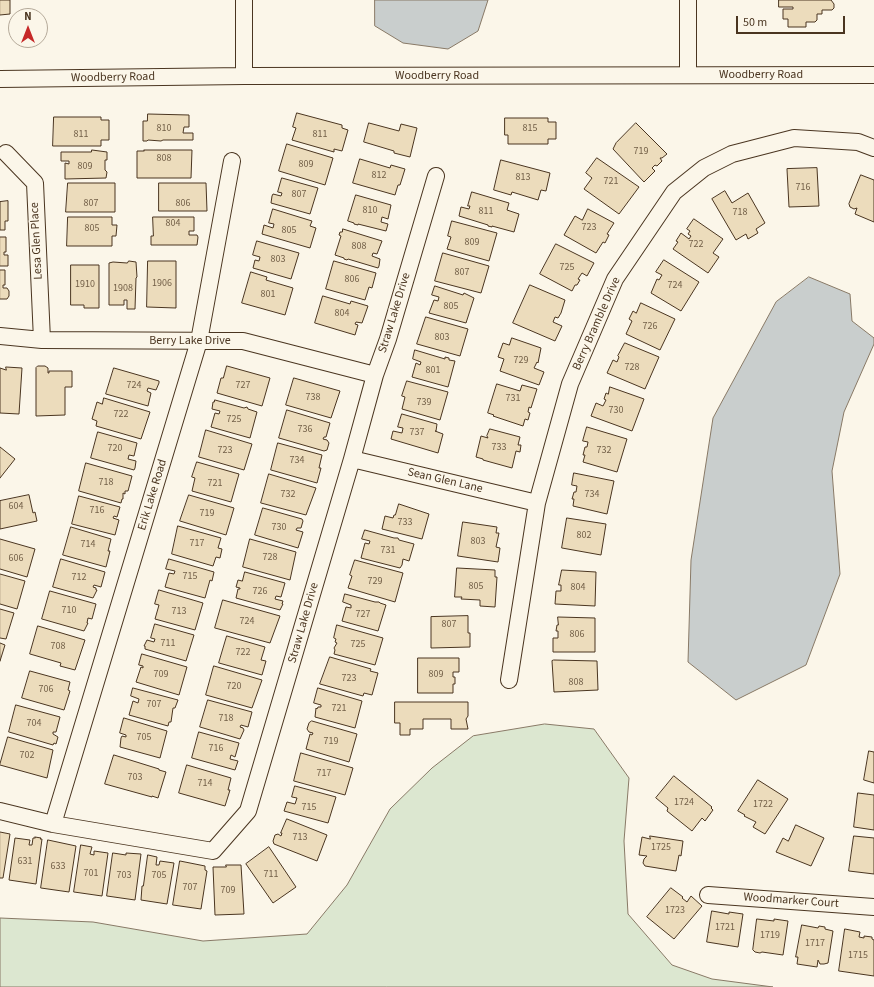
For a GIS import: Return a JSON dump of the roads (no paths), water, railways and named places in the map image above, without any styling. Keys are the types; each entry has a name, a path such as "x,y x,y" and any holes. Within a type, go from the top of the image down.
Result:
{"street":[{"path":"244,0 244,76"},
{"path":"688,0 688,75"},
{"name":"Woodberry Road","path":"0,79 244,76 874,75"},
{"name":"Berry Bramble Drive","path":"509,680 537,503 570,384 615,279 674,192 704,168 732,154 794,138 858,142 874,148"},
{"name":"Lesa Glen Place","path":"6,153 35,183 42,340"},
{"name":"Erik Lake Road","path":"53,824 199,341 232,161"},
{"name":"Straw Lake Drive","path":"0,811 53,824 213,851 248,811 352,459 375,375 388,339 436,176"},
{"name":"Berry Lake Drive","path":"0,336 42,340 243,341 375,375"},
{"name":"Sean Glen Lane","path":"352,459 537,503"},
{"name":"Woodmarker Court","path":"708,895 874,907"}]}
